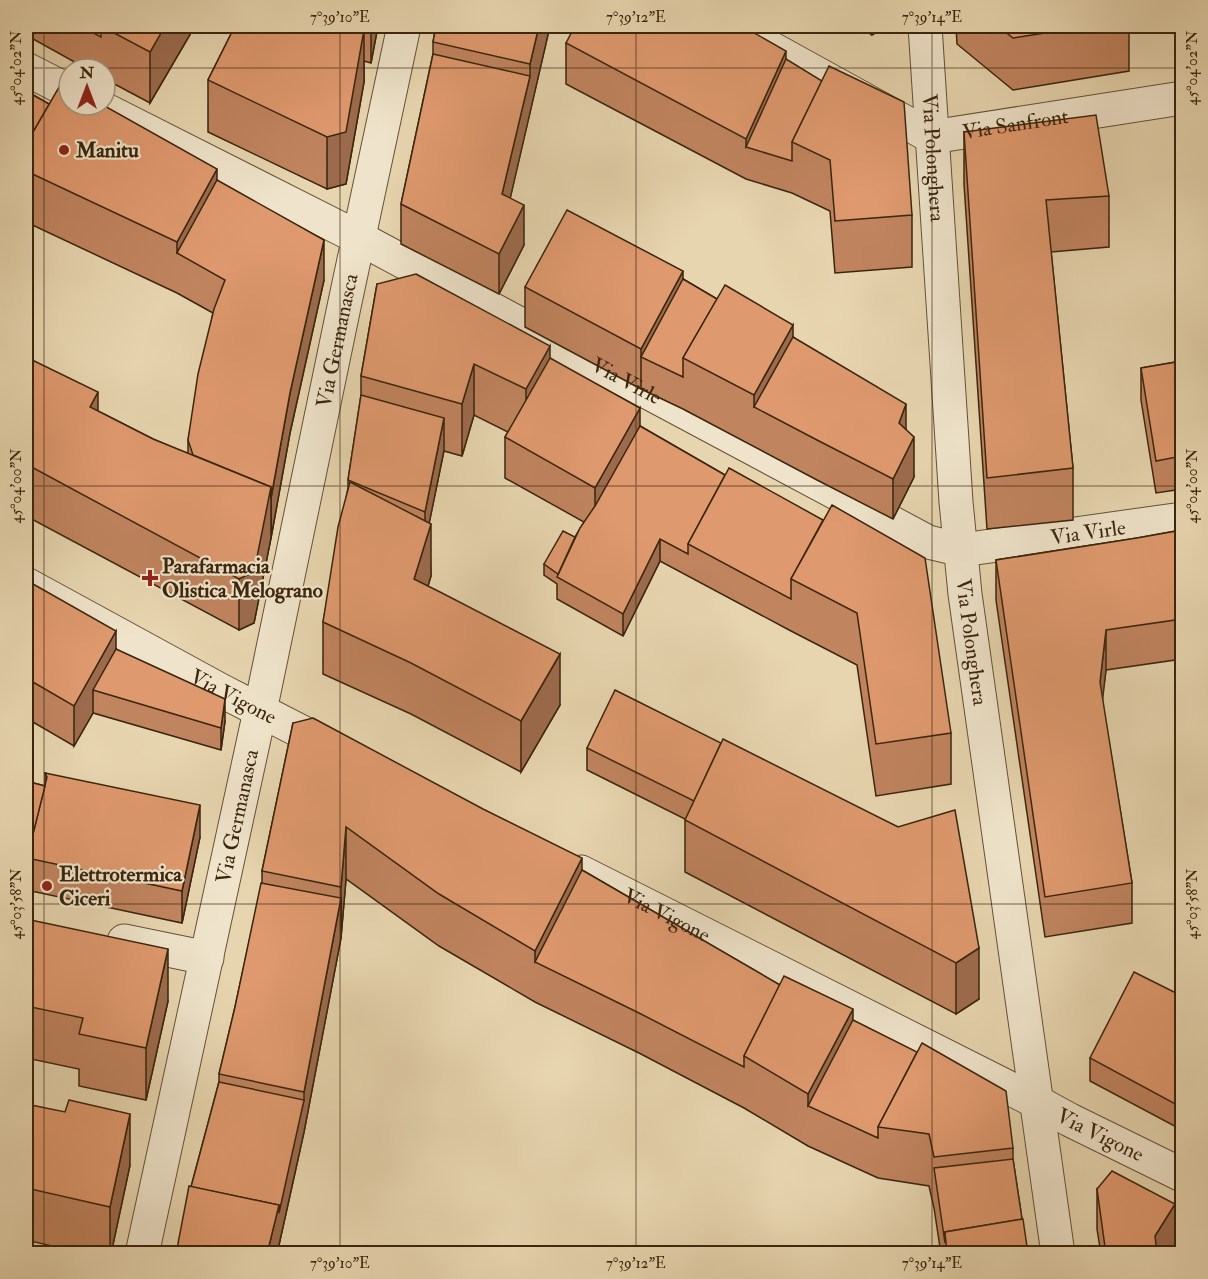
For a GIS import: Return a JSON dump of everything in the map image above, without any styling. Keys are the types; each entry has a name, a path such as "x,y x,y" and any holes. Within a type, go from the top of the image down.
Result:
{"street":[{"name":"Via Germanasca","path":"142,1254 260,711 404,26"},
{"name":"Via Sanfront","path":"731,26 932,137 1182,98"},
{"name":"Via Polonghera","path":"925,26 956,502 965,594 1058,1254"},
{"path":"26,69 57,85"},
{"name":"Via Virle","path":"117,116 359,238 928,542 962,550 1182,519"},
{"name":"Via Vigone","path":"26,584 260,711 362,763"},
{"name":"Via Vigone","path":"555,859 1182,1175"},
{"path":"94,935 207,958"}],"building":[{"path":"80,26 101,26 101,37"},
{"path":"101,26 165,26 150,52"},
{"path":"235,26 342,26 364,30 346,132 327,137 208,80"},
{"path":"436,26 539,26 530,64 433,42"},
{"path":"575,26 742,26 786,51 746,139 566,43"},
{"path":"998,26 1090,26 1013,38"},
{"path":"433,54 530,76 502,194 524,205 499,254 401,204"},
{"path":"786,59 822,81 792,142 792,161 746,147"},
{"path":"829,66 904,102 912,215 835,221 830,160 792,142"},
{"path":"26,91 49,104 26,144"},
{"path":"57,91 57,117 117,117 117,113 217,169 177,242 26,171 26,144"},
{"path":"1096,115 1109,196 1046,200 1073,468 987,478 964,132"},
{"path":"217,180 324,240 290,393 271,498 271,487 193,455 188,440 198,374 214,309 225,280 177,253"},
{"path":"567,210 683,271 641,349 525,287"},
{"path":"416,274 550,346 526,389 474,364 462,404 361,376 377,284"},
{"path":"683,279 717,299 683,358 683,377 641,357"},
{"path":"725,285 793,325 754,395 683,358"},
{"path":"793,337 906,404 899,423 914,437 893,479 754,407"},
{"path":"26,357 98,392 90,407 153,439 271,487 254,572 239,579 26,464"},
{"path":"550,358 640,408 595,488 505,437"},
{"path":"1182,361 1182,456 1156,461 1141,368"},
{"path":"361,395 444,418 425,512 348,480"},
{"path":"640,426 725,475 688,544 688,554 660,539 623,614 557,577 580,528"},
{"path":"729,468 823,520 791,579 791,599 688,544"},
{"path":"350,482 431,524 414,579 560,654 521,721 411,663 323,622 338,527"},
{"path":"832,505 925,558 951,733 876,744 857,613 791,579"},
{"path":"1182,530 1182,619 1106,630 1100,682 1132,883 1045,897 996,560"},
{"path":"563,531 575,537 558,574 544,564"},
{"path":"26,580 116,631 74,706 26,678"},
{"path":"116,649 225,699 221,728 93,690"},
{"path":"615,690 721,743 694,801 587,748"},
{"path":"313,718 483,809 582,858 535,951 439,894 346,827 341,887 262,871 293,723"},
{"path":"723,739 898,827 955,810 979,948 956,963 685,820"},
{"path":"45,773 200,805 182,891 27,858 47,777"},
{"path":"26,781 45,786 27,858 27,868 26,868"},
{"path":"582,870 780,985 744,1056 744,1067 535,962"},
{"path":"261,883 341,898 304,1092 219,1074"},
{"path":"26,919 168,949 146,1048 79,1034 83,1018 26,1006"},
{"path":"1134,972 1182,996 1182,1070 1179,1077 1179,1106 1090,1058"},
{"path":"784,976 853,1009 808,1094 744,1056"},
{"path":"853,1020 917,1052 878,1127 878,1138 808,1106"},
{"path":"922,1043 1006,1091 1013,1148 934,1157 929,1134 878,1127"},
{"path":"219,1082 304,1100 279,1213 279,1205 191,1187"},
{"path":"69,1100 130,1114 110,1207 26,1188 26,1104 65,1112"},
{"path":"1013,1159 1022,1219 945,1232 945,1243 934,1168"},
{"path":"1112,1171 1175,1204 1155,1236 1157,1254 1106,1254 1097,1189"},
{"path":"189,1186 279,1205 267,1254 176,1254"},
{"path":"1023,1219 1028,1254 947,1254 945,1232"}],"place":[{"name":"Manitu","path":"64,150"},
{"name":"Parafarmacia Olistica Melograno","path":"150,578"},
{"name":"Elettrotermica Ciceri","path":"47,886"}]}
